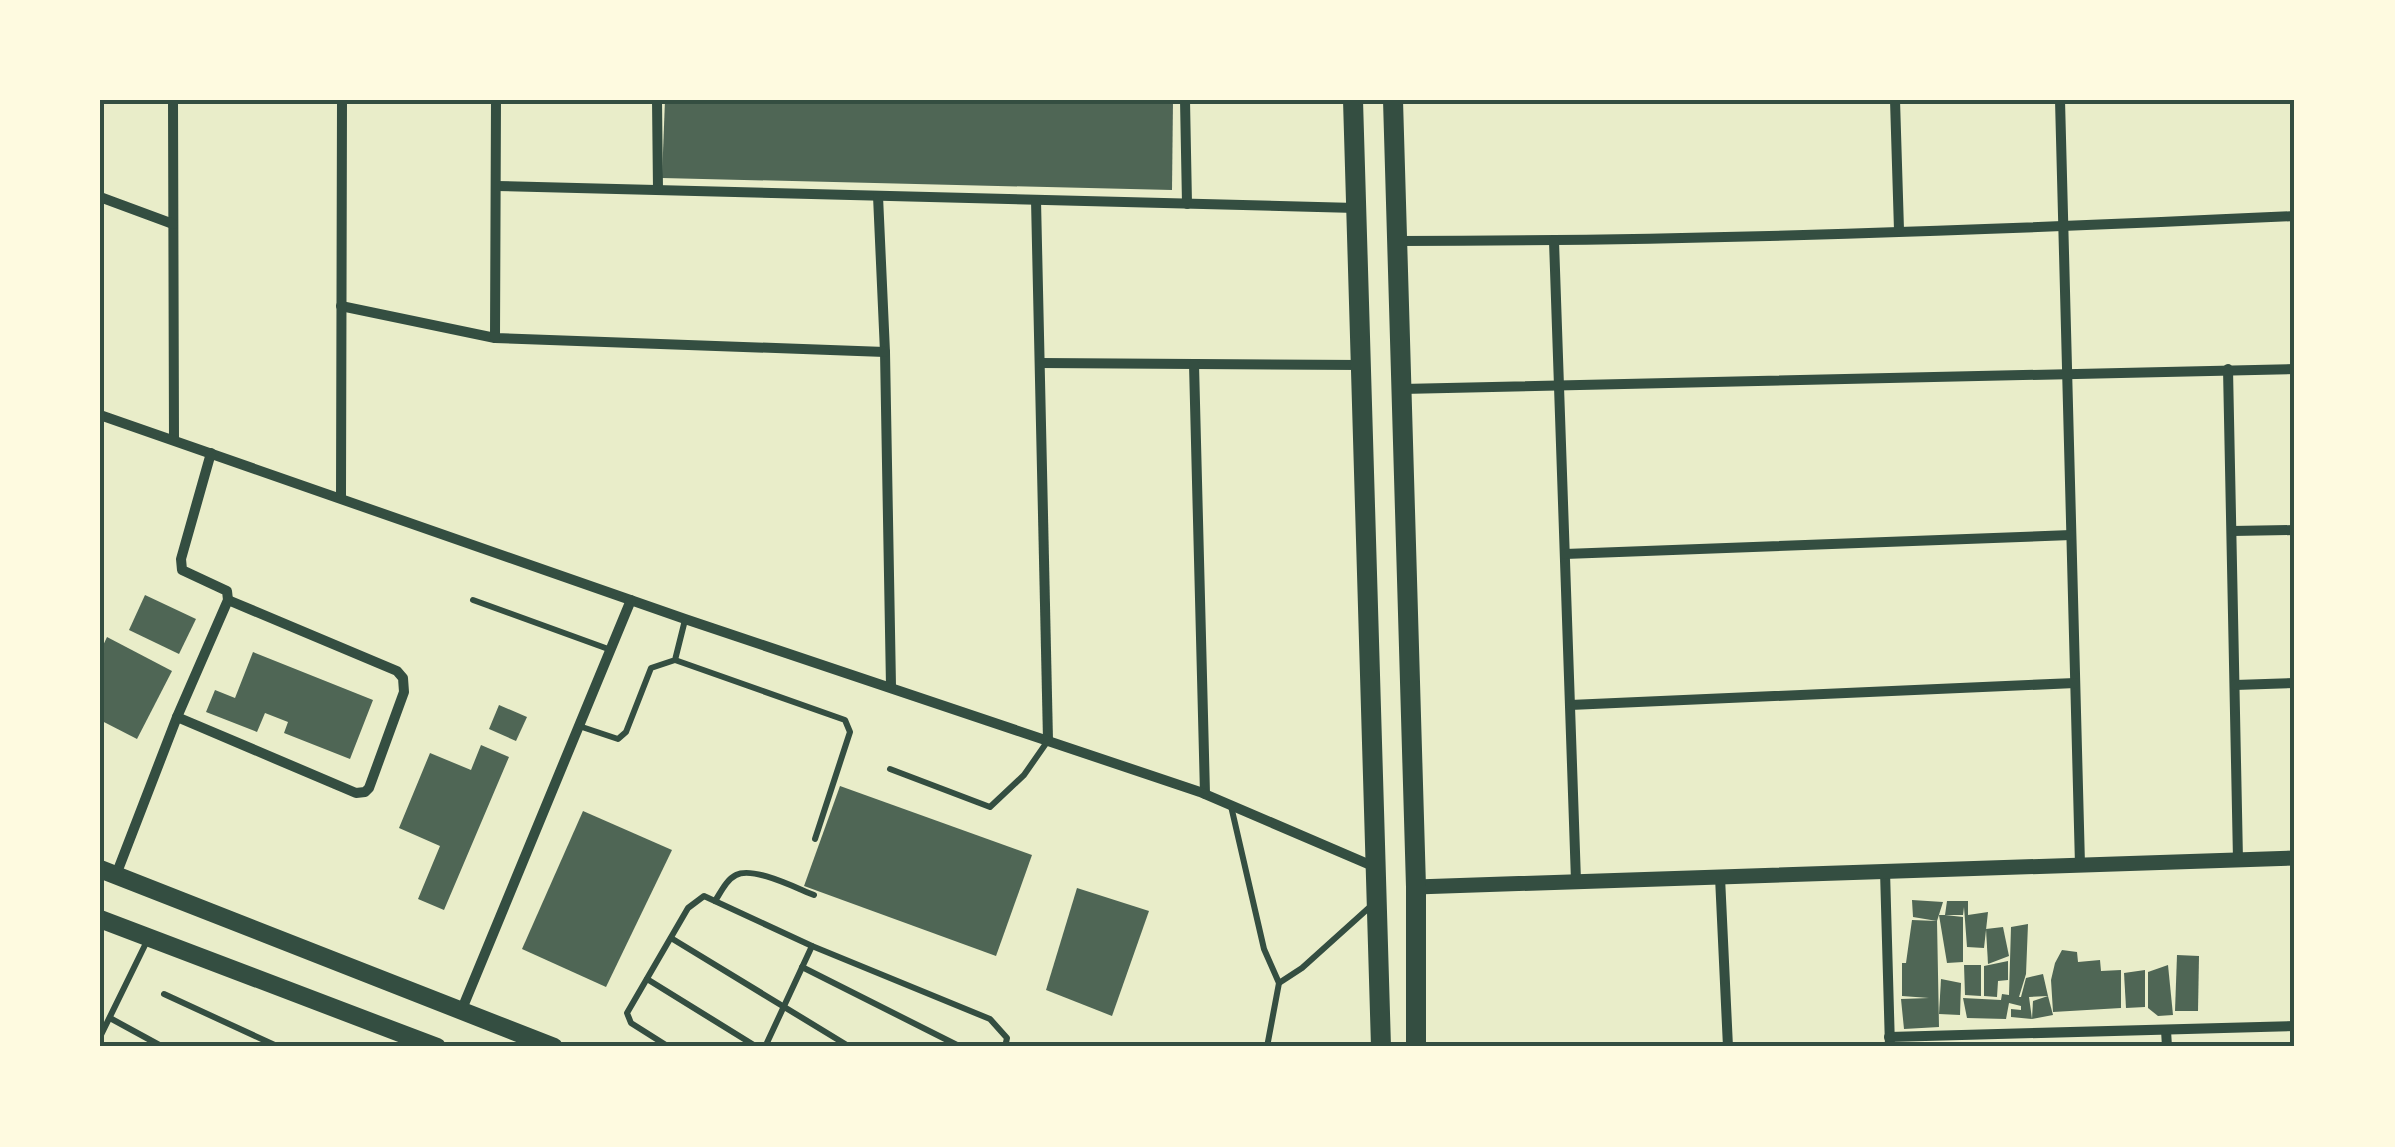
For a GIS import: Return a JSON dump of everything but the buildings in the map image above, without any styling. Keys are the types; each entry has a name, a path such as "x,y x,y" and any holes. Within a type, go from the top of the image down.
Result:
{"main road":[{"path":"1353,100 1381,1047"},
{"path":"1392,100 1416,887 1416,1047"},
{"path":"108,872 554,1047"},
{"path":"100,919 437,1047"}],"street":[{"path":"173,100 174,440"},
{"path":"341,498 342,100"},
{"path":"496,100 496,338"},
{"path":"657,100 658,190"},
{"path":"1185,100 1187,204"},
{"path":"1896,100 1899,230"},
{"path":"2060,100 2080,865"},
{"path":"496,186 1357,208"},
{"path":"878,196 891,686"},
{"path":"100,197 173,224"},
{"path":"1036,200 1048,740"},
{"path":"1397,242 2064,227 2295,216"},
{"path":"1554,241 1576,881"},
{"path":"342,306 496,338 885,352"},
{"path":"1040,363 1362,365"},
{"path":"1194,364 1205,794"},
{"path":"1401,389 2295,368"},
{"path":"2228,369 2238,860"},
{"path":"100,415 1205,794 1376,867"},
{"path":"108,872 228,600 227,591 182,570 181,559 211,453"},
{"path":"2232,531 2295,530"},
{"path":"1565,554 2071,535"},
{"path":"177,717 356,793 369,788 404,692 403,678 397,671 228,600"},
{"path":"462,1009 631,600"},
{"path":"1570,705 2075,683"},
{"path":"2235,685 2295,683"},
{"path":"1416,887 2295,858"},
{"path":"1885,871 1890,1042 2039,1033 2295,1026"},
{"path":"1720,876 1728,1047"},
{"path":"2166,1030 2167,1047"},
{"path":"2039,1033 2040,1047"}],"lane":[{"path":"472,600 611,650"},
{"path":"675,660 686,618"},
{"path":"579,726 618,739 626,732 651,668 675,660 845,720 850,732 815,838"},
{"path":"890,769 990,807 1024,776 1048,740"},
{"path":"1230,805 1264,949 1279,983 1268,1047"},
{"path":"715,900 730,878 750,872 814,894"},
{"path":"668,1047 628,1018 627,1013 694,901 704,896 990,1020 1007,1038 1005,1047"},
{"path":"1279,983 1302,968 1377,901"},
{"path":"100,1037 148,938"},
{"path":"670,938 850,1047"},
{"path":"765,1047 812,946"},
{"path":"802,967 961,1047"},
{"path":"647,978 757,1047"},
{"path":"164,994 279,1047"},
{"path":"110,1018 163,1047"}]}
